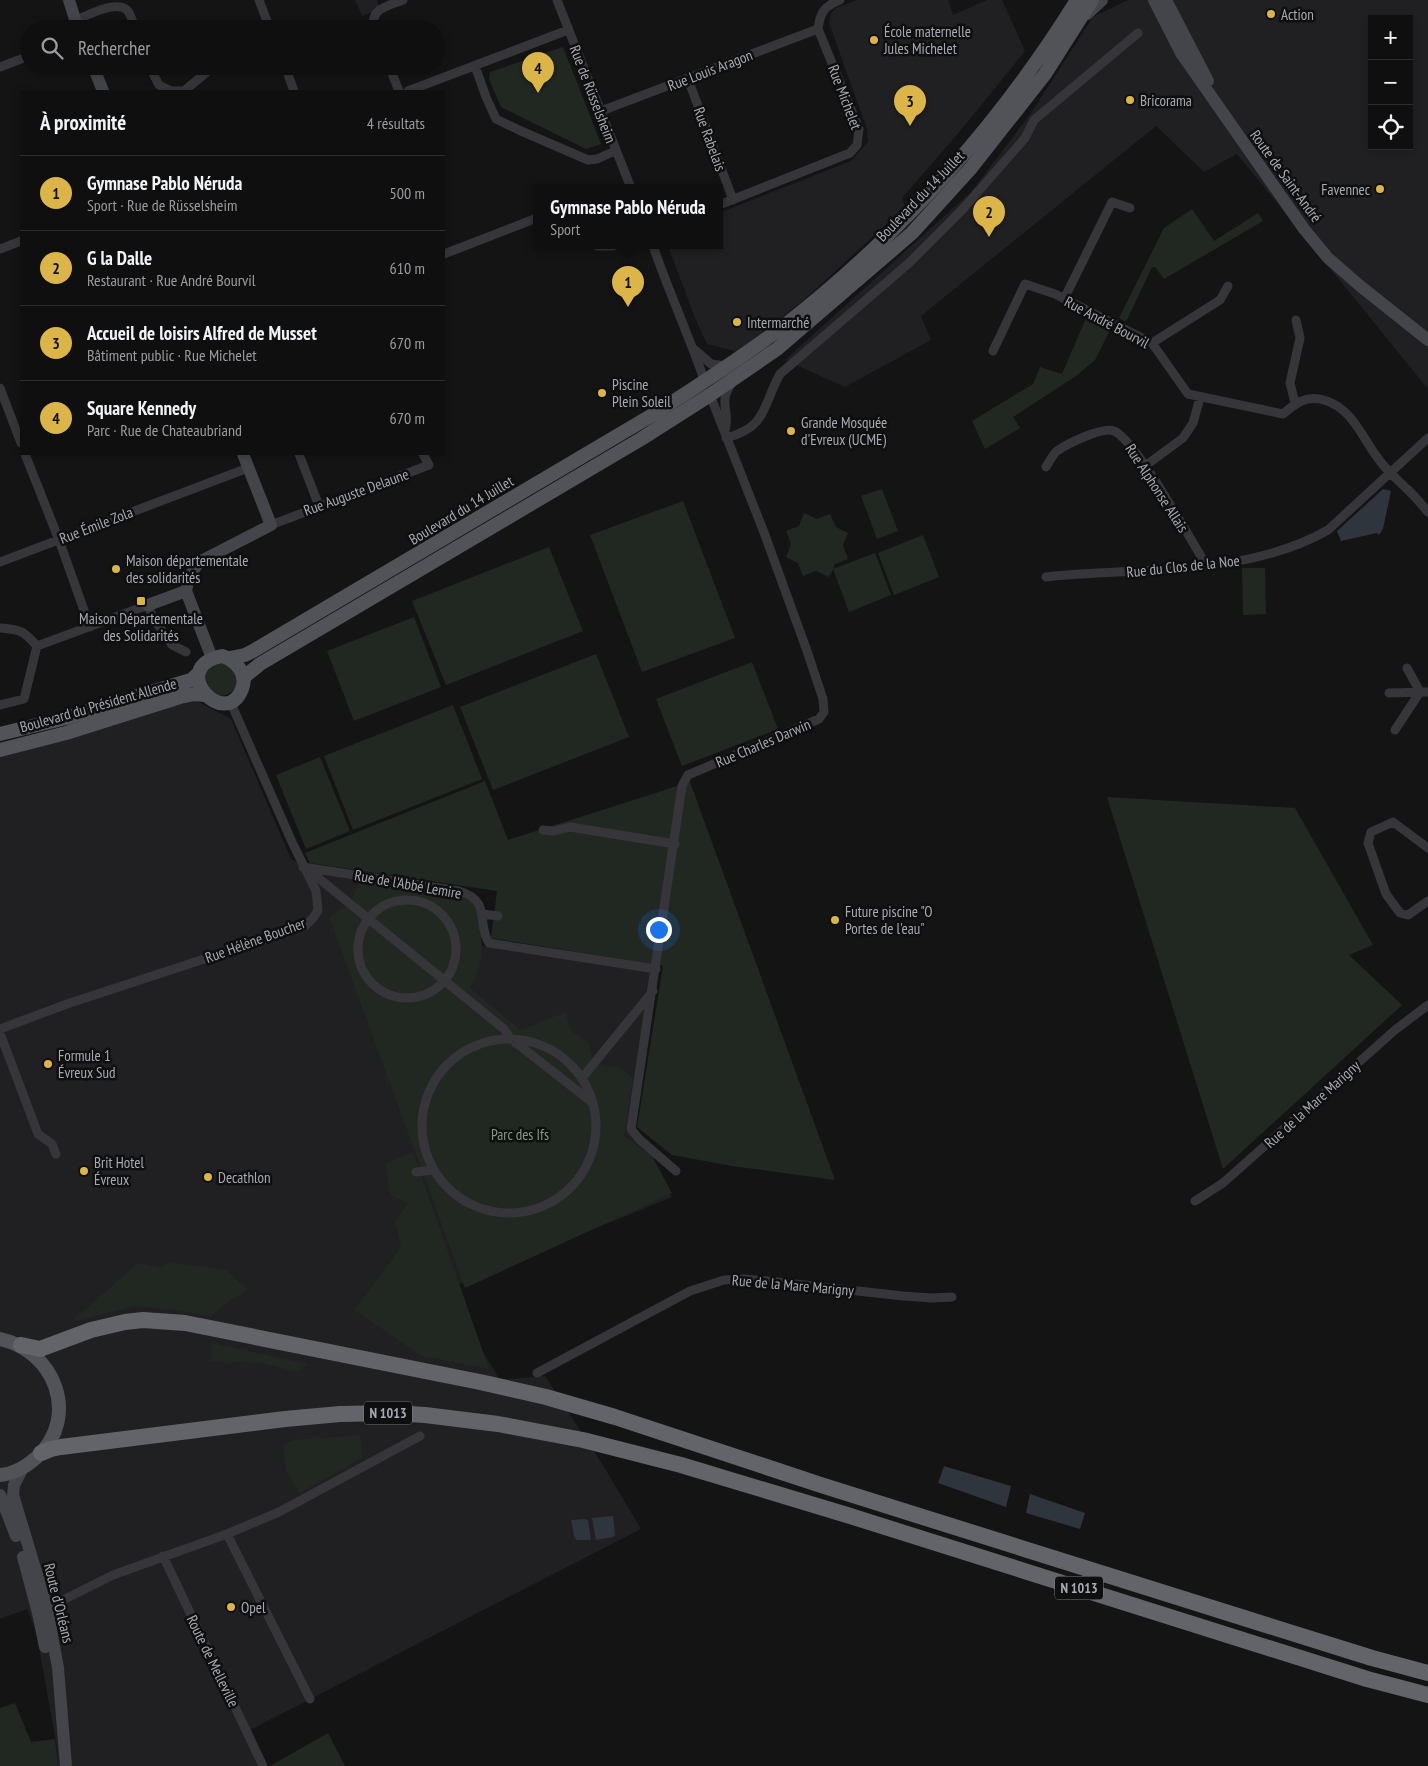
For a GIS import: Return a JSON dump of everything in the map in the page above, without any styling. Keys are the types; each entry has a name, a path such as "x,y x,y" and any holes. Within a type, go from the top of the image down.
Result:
{"highway":[{"name":"N 1013","path":"21,1345 40,1349 91,1330 125,1322 143,1320 185,1323 546,1397 615,1417 821,1485 1307,1638 1428,1673"},
{"name":"N 1013","path":"41,1454 51,1449 285,1419 340,1414 393,1413 425,1415 498,1424 583,1440 681,1465 856,1518 1367,1679 1428,1695"}],"main road":[{"path":"69,0 75,20"},
{"name":"Boulevard du 14 Juillet","path":"230,701 240,693 243,678 260,664 620,452 817,298 847,273 901,222 965,153 1029,72 1077,0"},
{"name":"Boulevard du 14 Juillet","path":"212,658 222,656 230,658 253,651 654,414 703,389 735,379 777,349 912,233 977,160 1045,74 1092,0"},
{"path":"1078,23 1102,0"},
{"name":"Route de Saint-André","path":"1154,0 1181,53 1304,229 1328,258 1428,340"},
{"name":"Route de Saint-André","path":"1166,0 1225,110 1316,237 1338,259 1428,330"},
{"path":"97,75 103,90"},
{"path":"0,734 66,718 191,680 199,673 202,667 212,658 186,591 189,577 198,562 271,525 243,455"},
{"path":"148,605 186,591"},
{"path":"230,658 241,671 243,678"},
{"path":"199,673 199,682 205,695 220,703 230,701"},
{"name":"Boulevard du Président Allende","path":"0,750 66,733 180,697 194,694 205,695"},
{"path":"0,1339 21,1345 43,1363 51,1374 59,1401 58,1416 52,1436 41,1454 23,1468 0,1475"},
{"name":"Route d'Orléans","path":"23,1468 14,1485 13,1495 47,1608 58,1668 66,1766"},
{"name":"Route d'Orléans","path":"0,1495 12,1522 32,1587 47,1654 58,1727 65,1750"}],"street":[{"path":"259,0 267,20"},
{"path":"373,20 375,14 388,3 403,0"},
{"name":"Rue de Rüsselsheim","path":"557,0 629,184"},
{"path":"818,29 820,15 832,3 840,0"},
{"path":"86,20 112,6 120,6 128,11 132,20"},
{"name":"Rue Louis Aragon","path":"601,111 818,29"},
{"name":"Rue Michelet","path":"723,204 850,153 857,145 859,130 818,29"},
{"path":"411,90 568,30"},
{"path":"726,435 742,434 756,424 763,413 780,374 909,263 962,210 1025,138 1034,120 1138,33"},
{"path":"0,66 20,59"},
{"path":"475,66 496,119 588,160 597,159 615,151"},
{"path":"154,75 160,85 169,90"},
{"path":"185,90 203,75"},
{"path":"288,75 294,90"},
{"path":"393,75 399,90"},
{"name":"Rue Rabelais","path":"688,79 733,200"},
{"path":"1064,299 1112,202 1130,208"},
{"path":"445,254 533,220"},
{"path":"0,249 20,242"},
{"path":"654,249 676,307 698,353 703,389"},
{"name":"Rue André Bourvil","path":"993,351 1025,284 1048,291 1152,343 1188,394 1283,414 1295,403"},
{"path":"1152,343 1220,300 1228,286"},
{"path":"1296,320 1300,338 1290,383 1295,403 1310,398 1328,401 1339,406 1347,413 1380,462 1409,490 1428,512"},
{"path":"698,353 711,364 728,366"},
{"path":"698,353 696,372 726,435"},
{"path":"726,435 725,392 735,379"},
{"path":"0,388 3,404 20,441"},
{"path":"1145,466 1183,438 1193,423 1200,398"},
{"name":"Rue Alphonse Allais","path":"1046,467 1056,451 1097,430 1112,430 1125,438 1145,466 1207,566"},
{"name":"Rue Charles Darwin","path":"676,1171 639,1139 631,1129 675,844 682,786 688,775 819,719 824,712 823,699 807,651 726,435"},
{"name":"Rue du Clos de la Noe","path":"1046,577 1207,566 1257,557 1314,538 1328,530 1428,438"},
{"path":"25,455 59,540 90,627"},
{"path":"299,455 319,506"},
{"name":"Rue Auguste Delaune","path":"271,525 428,466 423,455"},
{"name":"Rue Émile Zola","path":"0,562 248,468"},
{"path":"37,646 148,605 152,616 172,645 186,652"},
{"path":"0,628 25,633 37,646"},
{"path":"0,705 24,698 37,646"},
{"path":"1407,668 1424,692"},
{"path":"1389,693 1424,692"},
{"path":"1395,730 1424,692"},
{"name":"Rue Hélène Boucher","path":"0,1029 74,1002 305,926 313,918 318,910 316,891 230,701"},
{"path":"1428,848 1393,822 1371,832 1368,843 1386,894 1400,912 1408,915 1428,901"},
{"path":"543,830 554,831 570,827 675,844"},
{"path":"305,867 504,1029 510,1038 594,1104"},
{"name":"Rue de l'Abbé Lemire","path":"305,867 467,893 475,899 483,914 485,937 489,943 656,969"},
{"path":"402,901 419,902 429,905 439,912 446,920 456,939 457,950 451,972 445,981 436,990 412,999 399,998 376,988 367,978 361,967 358,954 358,941 362,929 369,918 386,905 402,901"},
{"path":"483,914 498,916"},
{"path":"582,1078 653,991"},
{"name":"Rue de la Mare Marigny","path":"1195,1201 1223,1184 1359,1062 1428,1005"},
{"path":"0,1033 38,1134 52,1144 56,1154"},
{"path":"510,1038 531,1042 551,1049 568,1062 582,1078 594,1104 596,1116 595,1141 587,1165 573,1185 554,1201 518,1213 493,1212 481,1208 458,1197 444,1185 426,1156 421,1126 422,1110 427,1095 433,1082 448,1064 466,1050 480,1043 510,1038"},
{"path":"416,1172 433,1170"},
{"name":"Rue de la Mare Marigny","path":"537,1373 690,1291 724,1280 768,1281 903,1296 952,1297"},
{"path":"47,1608 113,1575 227,1534 279,1512 420,1436"},
{"path":"227,1534 310,1700"},
{"name":"Route de Melleville","path":"163,1556 263,1766"}],"shaded area":[{"path":"355,0 377,0 380,9 362,16"},
{"path":"857,0 948,0 953,15 987,0 1002,0 1025,51 961,130 902,198 905,207 806,298 739,352 707,344 695,318 669,249 723,249 723,211 851,161 868,142 867,129 829,23 831,13 836,8"},
{"path":"1128,0 1428,0 1428,389 1237,154 1204,172 1156,126 921,316 931,340 845,387 785,360 972,191 1031,113 1093,17"},
{"path":"1383,489 1391,491 1383,529 1379,535 1377,533 1341,541 1337,531"},
{"path":"195,700 231,719 291,859 316,872 459,894 474,903 479,915 482,946 654,970 630,1130 649,1147 649,1154 672,1197 445,1290 500,1380 545,1376 601,1462 641,1529 250,1730 267,1766 58,1766 56,1742 36,1631 27,1609 0,1619 0,754 128,715"},
{"path":"944,1466 1011,1486 1006,1507 938,1483"},
{"path":"1030,1494 1085,1513 1080,1529 1026,1513"},
{"path":"613,1516 615,1535 596,1540 592,1518"},
{"path":"571,1520 588,1520 591,1540 576,1540"}],"green space":[{"path":"563,47 601,144 586,149 501,107 489,79 490,72"},
{"path":"1192,209 1214,241 1258,213 1263,221 1164,279 1155,267 1152,267 1126,322 1119,318 1164,228"},
{"path":"1087,316 1111,328 1095,360 1076,376 1013,417 1020,428 985,449 972,421 1033,384 1040,367 1062,374"},
{"path":"882,489 898,531 877,539 861,496"},
{"path":"683,501 735,638 642,672 590,535"},
{"path":"804,513 817,519 830,514 836,527 848,533 843,545 848,559 835,564 829,577 816,571 803,576 798,563 786,557 791,544 786,531 799,526"},
{"path":"923,535 939,577 894,595 878,553"},
{"path":"549,547 583,631 446,685 412,601"},
{"path":"875,553 891,595 849,612 833,569"},
{"path":"1242,568 1265,568 1266,614 1243,615"},
{"path":"414,617 441,687 354,721 327,651"},
{"path":"596,654 629,737 493,790 460,707"},
{"path":"218,661 235,668 238,685 232,692 226,695 215,694 207,684 207,669"},
{"path":"752,662 778,729 682,766 656,699"},
{"path":"453,705 482,779 353,830 324,756"},
{"path":"320,757 350,831 306,849 276,775"},
{"path":"485,781 508,840 690,782 835,1180 732,1166 672,1155 637,1127 663,966 491,938 497,891 310,863 305,853"},
{"path":"1107,797 1295,808 1373,945 1349,955 1402,1005 1223,1169"},
{"name":"Parc des Ifs","path":"358,880 462,898 477,905 481,938 481,958 479,968 470,988 520,1030 566,1012 570,1030 589,1043 590,1052 599,1065 618,1067 633,1078 624,1136 652,1156 672,1193 465,1288 329,917 349,903 355,893"},
{"path":"413,1152 489,1369 422,1356 354,1310 401,1247 395,1222 408,1203 390,1194 385,1164"},
{"path":"168,1262 226,1270 248,1290 232,1299 211,1316 135,1306 71,1322 138,1263 161,1268"},
{"path":"211,1343 308,1364 299,1372 260,1363 210,1361"},
{"path":"360,1435 362,1458 300,1493 286,1471 283,1445 294,1440"},
{"path":"15,1703 31,1742 55,1739 58,1766 0,1766 0,1708"},
{"path":"328,1733 345,1766 270,1766"}],"place":[{"name":"Action","path":"1271,14"},
{"name":"École maternelle Jules Michelet","path":"874,40"},
{"name":"Square Kennedy","path":"538,93"},
{"name":"Bricorama","path":"1130,100"},
{"name":"Accueil de loisirs Alfred de Musset","path":"910,126"},
{"name":"Favennec","path":"1380,189"},
{"name":"G la Dalle","path":"989,237"},
{"name":"Gymnase Pablo Néruda","path":"628,307"},
{"name":"Intermarché","path":"737,322"},
{"name":"Piscine Plein Soleil","path":"602,393"},
{"name":"Grande Mosquée d'Evreux (UCME)","path":"791,431"},
{"name":"Maison départementale des solidarités","path":"116,569"},
{"name":"Maison Départementale des Solidarités","path":"141,601"},
{"name":"Future piscine \"O Portes de l'eau\"","path":"835,920"},
{"name":"Formule 1 Évreux Sud","path":"48,1064"},
{"name":"Brit Hotel Évreux","path":"84,1171"},
{"name":"Decathlon","path":"208,1177"},
{"name":"Opel","path":"231,1607"}]}
